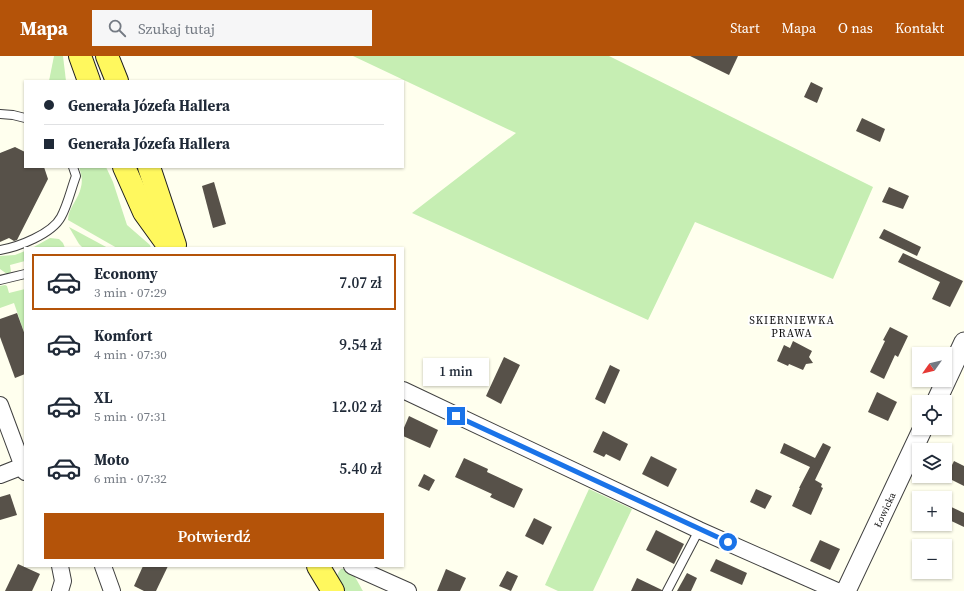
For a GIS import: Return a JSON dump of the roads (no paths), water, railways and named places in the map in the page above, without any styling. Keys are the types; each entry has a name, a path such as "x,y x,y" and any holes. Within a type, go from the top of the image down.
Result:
{"main road":[{"path":"80,56 89,80"},
{"path":"108,56 117,80"},
{"path":"124,168 144,212 169,247"},
{"path":"149,168 176,247"},
{"path":"321,567 333,591"}],"street":[{"path":"939,395 964,342"},
{"path":"404,390 699,530 837,591"},
{"path":"0,405 24,469 0,475"},
{"name":"Łowicka","path":"846,591 920,435"},
{"path":"60,567 63,581 60,591"},
{"path":"103,567 112,591"},
{"path":"354,567 408,591"}],"lane":[{"path":"0,114 24,118"},
{"path":"0,250 16,247 31,240 55,225 61,217 76,176 73,168"},
{"path":"0,280 24,274"},
{"path":"667,591 699,530"}],"district":[{"name":"SKIERNIEWKA PRAWA","path":"792,326"}]}
